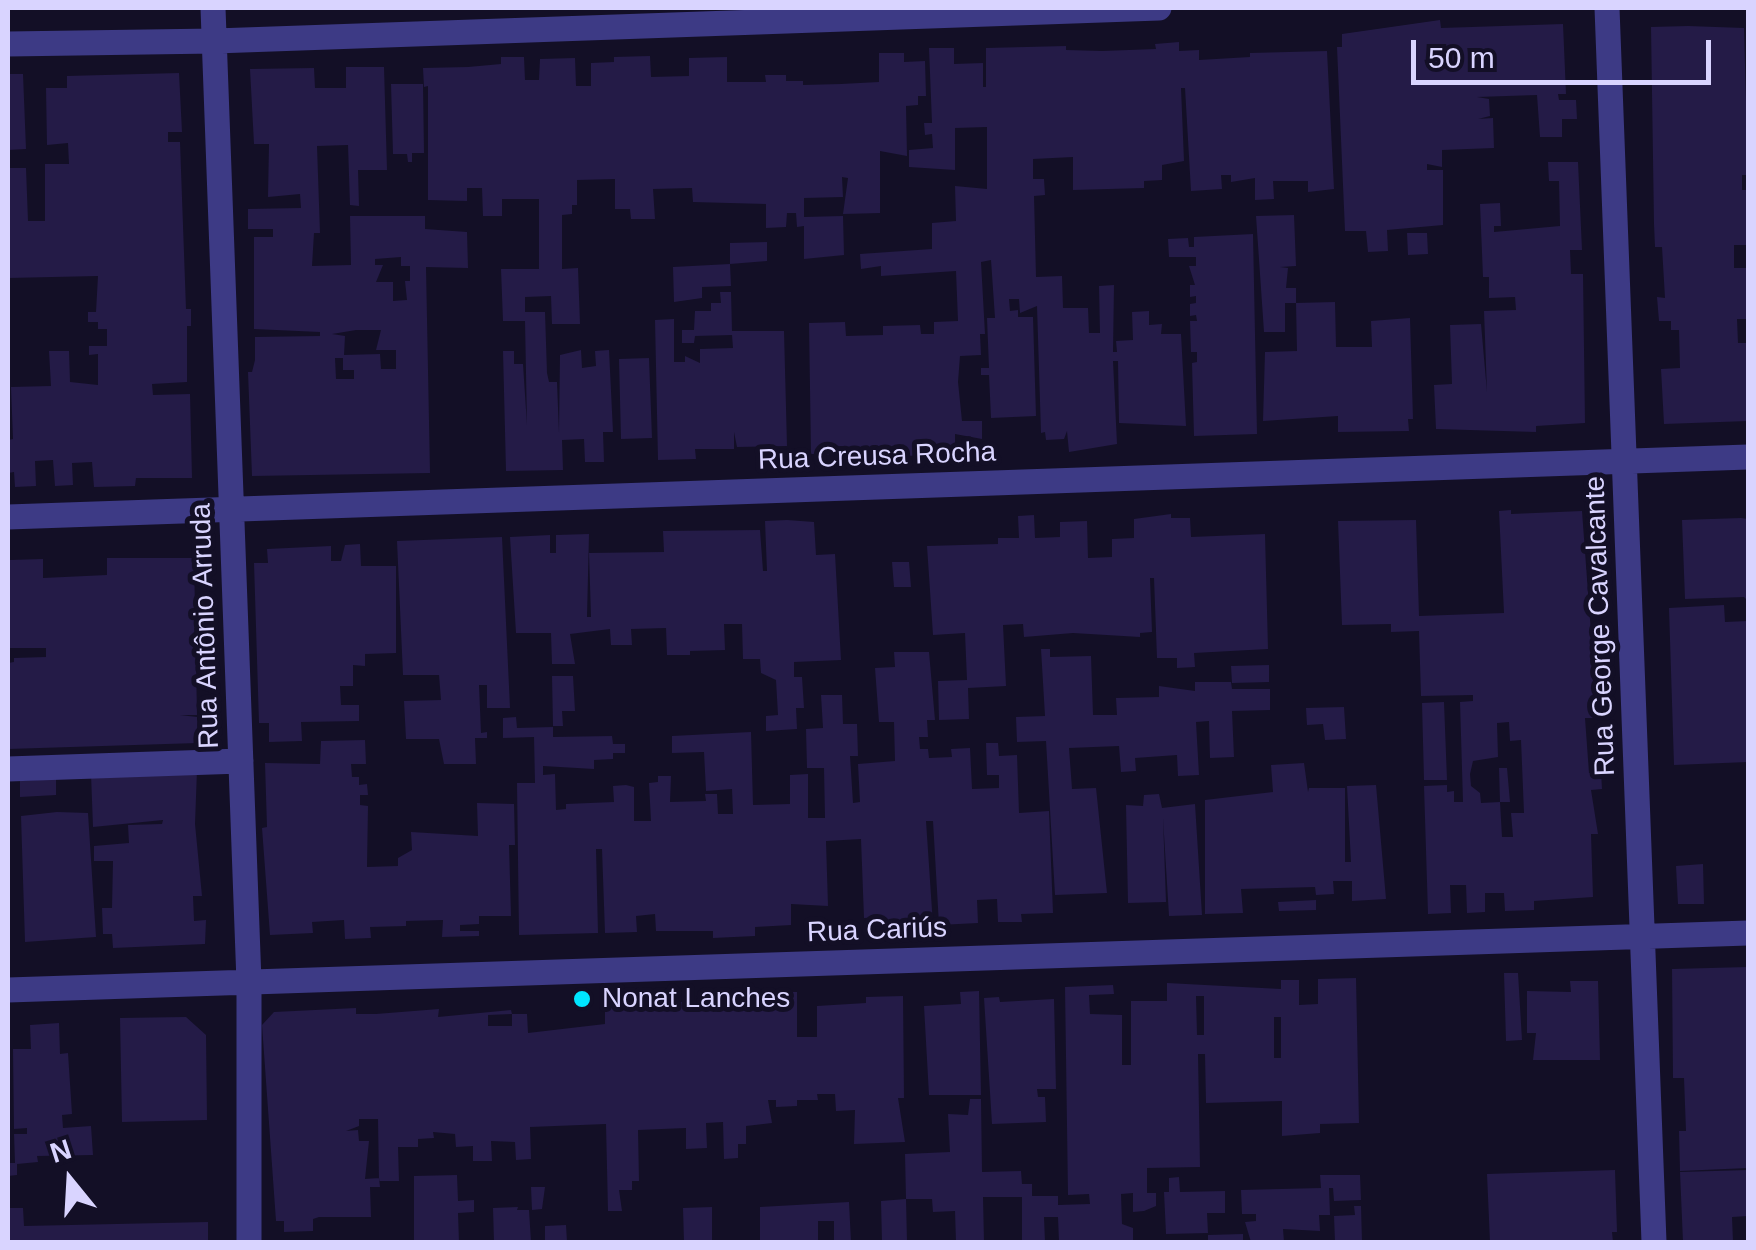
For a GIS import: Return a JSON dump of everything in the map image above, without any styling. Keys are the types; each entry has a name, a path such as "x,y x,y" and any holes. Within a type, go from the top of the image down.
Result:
{"street":[{"name":"Rua Antônio Arruda","path":"213,8 249,982 249,1242"},
{"path":"8,44 215,42 1158,8"},
{"name":"Rua George Cavalcante","path":"1607,8 1654,1242"},
{"name":"Rua Creusa Rocha","path":"8,517 1748,457"},
{"path":"8,769 241,761"},
{"name":"Rua Cariús","path":"8,990 1748,933"}],"building":[{"path":"1440,20 1441,28 1563,24 1566,94 1558,94 1559,100 1576,100 1577,119 1562,119 1562,137 1540,137 1537,95 1477,97 1489,99 1490,116 1478,119 1493,118 1494,148 1442,150 1442,167 1427,164 1427,170 1443,170 1443,225 1387,230 1388,251 1368,252 1366,231 1345,231 1337,47 1342,47 1342,34"},
{"path":"1651,27 1744,28 1748,175 1742,175 1742,190 1748,190 1748,245 1734,245 1734,268 1748,268 1748,319 1737,319 1738,343 1748,343 1748,421 1664,424 1661,369 1680,368 1679,330 1671,330 1671,321 1659,321 1657,297 1665,298 1662,247 1655,247"},
{"path":"1179,42 1179,51 1199,50 1199,60 1250,57 1250,53 1327,51 1334,189 1308,192 1308,181 1273,181 1274,199 1255,200 1255,178 1231,182 1231,175 1221,175 1222,189 1191,191 1185,88 1181,88 1184,161 1162,165 1162,180 1144,181 1144,188 1073,190 1073,157 1033,159 1033,179 1044,179 1045,195 1034,196 1036,277 1062,276 1063,308 1088,308 1089,333 1100,333 1099,286 1114,285 1113,352 1117,352 1116,341 1133,340 1132,312 1149,311 1149,325 1162,324 1161,334 1181,334 1186,426 1119,423 1118,361 1113,361 1117,444 1069,452 1067,431 1064,439 1046,440 1045,432 1041,433 1037,306 1020,313 1019,299 1009,299 1010,311 1018,310 1018,317 1033,317 1036,416 991,418 989,375 981,375 981,368 989,368 987,318 995,318 991,260 981,262 985,334 980,334 981,355 960,356 958,382 962,421 982,421 982,439 955,434 955,450 926,451 926,456 811,454 809,323 845,322 846,336 883,335 883,326 920,325 921,334 934,334 934,322 958,321 956,271 881,276 881,266 861,269 860,254 932,249 932,223 956,221 955,186 987,189 987,127 955,128 955,170 909,167 909,150 933,148 932,134 925,135 924,123 932,123 929,48 954,48 954,64 983,63 986,87 986,48 1066,46 1066,50 1102,51 1156,49 1155,44"},
{"path":"879,53 904,53 904,62 925,61 926,96 918,96 918,105 906,106 907,156 880,151 880,213 843,214 848,178 842,177 843,197 804,198 804,217 843,216 844,255 804,259 804,226 797,227 796,213 787,213 786,227 766,228 766,204 693,202 692,188 653,189 655,219 631,219 630,209 615,209 615,179 577,180 577,205 572,205 572,214 562,215 562,269 578,268 580,324 552,324 551,296 525,297 525,312 545,312 547,373 549,382 557,382 559,433 560,355 581,350 582,368 596,366 595,351 609,350 613,432 603,432 604,462 585,462 584,439 562,440 563,470 506,471 503,351 514,351 514,364 523,364 527,425 525,321 503,321 501,269 539,269 539,199 502,199 502,216 483,216 482,188 467,188 467,201 428,200 428,86 424,87 423,68 501,64 501,57 524,57 525,80 539,80 540,59 575,58 576,86 591,86 591,63 614,62 614,57 650,56 651,77 689,76 689,58 727,57 727,82 766,82 765,75 786,75 786,81 803,81 803,85 841,84 879,82"},
{"path":"346,67 384,67 387,170 358,170 359,206 350,205 348,145 317,146 320,233 314,233 312,266 351,265 350,216 425,216 425,229 467,232 468,268 426,267 430,473 252,476 248,372 252,372 255,360 255,337 320,336 320,332 254,329 254,237 273,237 273,229 248,229 248,209 301,208 300,194 268,197 269,144 254,144 250,69 314,68 315,88 346,88","holes":["401,257 401,266 410,266 410,281 405,281 407,300 393,301 393,282 376,282 383,265 375,265 375,259","381,330 376,350 396,350 396,369 381,369 380,354 344,355 345,336 332,334","335,358 343,358 343,370 354,370 354,379 336,379"]},
{"path":"179,73 182,132 168,132 168,142 180,142 186,309 191,309 191,326 187,326 187,382 152,384 153,395 190,394 192,478 136,478 135,486 94,487 92,462 72,463 73,485 55,486 53,460 35,461 36,486 15,487 14,472 8,473 8,440 13,439 11,387 51,386 49,351 69,351 70,382 98,385 98,354 89,355 89,346 107,346 107,329 98,329 98,322 88,322 88,312 96,312 98,276 8,278 8,168 26,168 28,221 45,221 45,164 69,164 68,143 47,145 46,88 67,88 67,76"},
{"path":"8,74 23,74 26,149 8,150"},
{"path":"391,84 423,84 424,153 412,153 412,162 408,162 407,154 393,154"},
{"path":"1548,162 1578,162 1582,250 1570,250 1571,274 1583,274 1585,423 1536,426 1536,432 1436,429 1434,385 1452,384 1450,325 1481,324 1487,392 1484,311 1516,310 1515,297 1489,298 1489,277 1483,277 1480,204 1500,203 1501,226 1494,226 1494,232 1560,226 1559,181 1549,181"},
{"path":"1294,215 1296,266 1280,267 1288,268 1286,288 1296,288 1296,303 1285,303 1285,332 1264,332 1256,216"},
{"path":"1407,233 1427,233 1428,254 1408,255"},
{"path":"1253,234 1257,434 1194,436 1192,363 1197,362 1197,352 1191,352 1190,321 1197,321 1196,315 1190,316 1190,304 1196,303 1196,296 1190,297 1190,285 1195,285 1189,266 1196,266 1196,257 1169,257 1168,239 1188,238 1189,247 1194,247 1194,237"},
{"path":"767,242 767,261 730,264 730,243"},
{"path":"730,264 731,286 702,287 702,298 674,302 673,267"},
{"path":"720,292 731,292 732,331 784,331 787,446 737,447 734,432 734,449 695,449 696,459 658,460 655,320 674,319 674,362 685,362 685,356 700,363 700,349 733,348 732,335 695,336 694,343 682,343 682,330 694,330 695,311 711,311 711,303 721,303"},
{"path":"1335,302 1336,347 1372,347 1371,321 1410,318 1413,419 1408,419 1409,431 1338,432 1338,416 1263,421 1265,352 1297,351 1296,303"},
{"path":"649,358 652,438 621,439 619,359"},
{"path":"1499,511 1582,511 1593,660 1593,718 1585,718 1589,773 1601,772 1602,789 1591,790 1598,834 1591,834 1593,897 1534,901 1534,910 1505,911 1504,893 1485,893 1485,912 1467,913 1466,885 1450,885 1451,913 1428,914 1424,786 1447,785 1447,792 1454,791 1454,802 1463,802 1460,702 1473,701 1473,695 1421,696 1419,631 1391,632 1391,624 1342,625 1338,521 1416,520 1419,616 1504,613","holes":["1509,722 1510,741 1521,740 1524,813 1511,813 1513,837 1502,837 1500,802 1481,803 1480,793 1471,786 1473,761 1498,757 1497,723"]},
{"path":"1171,514 1171,518 1190,518 1191,537 1265,534 1268,649 1194,653 1195,667 1177,668 1177,658 1157,658 1154,578 1150,578 1152,632 1140,633 1140,637 1073,633 1024,637 1023,624 1003,625 1006,686 968,688 969,719 939,720 938,681 967,680 965,633 933,635 927,546 998,544 998,538 1019,538 1018,516 1034,515 1035,538 1060,537 1060,522 1087,521 1088,558 1112,557 1112,539 1134,538 1134,519"},
{"path":"1748,519 1748,601 1744,597 1685,599 1682,520"},
{"path":"765,521 814,522 816,555 835,554 841,660 794,662 794,677 802,677 804,708 796,708 797,729 766,731 766,716 778,715 776,680 761,673 760,659 743,659 742,624 724,624 725,650 690,651 690,655 667,655 666,628 631,629 632,645 611,645 610,629 570,634 575,664 552,664 551,633 516,633 510,537 550,535 550,553 556,553 556,535 589,534 587,617 591,617 589,553 664,552 663,531 760,530 763,571 767,571"},
{"path":"502,537 510,708 487,708 487,685 479,685 481,733 487,732 487,738 475,738 476,764 444,764 439,739 406,739 404,701 441,700 439,675 403,675 397,541"},
{"path":"360,544 361,566 396,566 396,653 365,654 365,666 353,665 353,686 340,686 341,705 359,705 359,721 301,722 302,741 269,742 269,723 259,723 254,563 268,563 267,549 331,546 331,561 341,561 345,545"},
{"path":"107,558 194,558 197,715 180,715 197,717 198,743 8,749 8,663 14,662 14,658 46,657 46,648 8,648 10,560 43,559 43,578 107,575"},
{"path":"892,562 909,562 911,587 894,587"},
{"path":"1724,605 1725,622 1748,621 1748,762 1674,765 1669,608"},
{"path":"1041,649 1050,649 1050,657 1091,656 1093,715 1117,715 1116,698 1159,697 1159,686 1195,691 1195,682 1231,682 1232,689 1270,689 1270,710 1232,711 1234,757 1210,758 1209,721 1196,722 1199,775 1178,776 1177,755 1135,758 1136,771 1121,772 1119,746 1069,748 1072,789 1096,788 1107,893 1055,895 1046,741 1017,742 1016,717 1045,716"},
{"path":"894,652 929,652 935,720 927,720 928,737 919,737 920,749 928,749 929,758 952,757 951,749 970,748 972,789 999,788 999,775 987,775 986,743 998,743 999,756 1017,755 1019,813 1049,811 1053,913 1021,914 1022,922 998,922 997,899 977,900 978,923 939,925 933,821 926,821 933,925 884,926 884,917 864,918 861,839 826,841 828,906 791,904 791,925 755,927 755,936 713,938 713,931 656,931 655,914 636,916 637,932 605,933 602,849 596,849 598,933 519,935 517,783 535,783 534,737 503,738 503,718 516,717 517,728 553,727 553,737 612,736 613,744 625,744 625,753 613,753 613,759 594,760 594,769 543,766 543,775 555,774 556,810 566,809 566,804 614,802 613,786 626,785 634,787 634,821 651,821 649,783 658,782 658,776 671,776 670,802 706,801 705,794 717,794 718,814 733,814 732,789 706,791 704,752 672,753 672,736 751,732 753,805 790,804 790,775 808,774 808,818 825,818 824,768 807,768 806,729 823,728 821,695 842,695 843,724 857,724 858,756 850,756 853,803 860,802 858,764 895,761 894,722 879,722 875,668 895,667"},
{"path":"1269,665 1269,682 1232,683 1231,666"},
{"path":"552,676 573,676 575,711 562,711 563,726 553,726"},
{"path":"1444,702 1447,780 1424,780 1422,703"},
{"path":"1344,707 1346,739 1325,740 1323,724 1307,725 1306,708"},
{"path":"365,740 366,764 351,764 352,777 359,777 359,785 367,784 368,795 360,795 360,805 368,806 367,867 398,866 398,858 412,850 411,832 478,836 477,803 514,804 515,845 509,845 511,916 479,916 479,924 460,925 460,931 479,931 479,936 442,937 443,920 370,927 371,938 345,939 344,920 312,922 313,933 270,935 262,828 267,827 265,763 320,764 321,741"},
{"path":"1304,763 1308,792 1309,788 1345,788 1345,862 1351,862 1347,786 1376,785 1386,899 1352,901 1352,881 1333,881 1334,894 1316,895 1315,887 1241,889 1243,913 1205,914 1205,800 1273,792 1271,765"},
{"path":"1499,768 1507,768 1510,802 1500,802"},
{"path":"197,770 195,824 202,896 193,896 194,921 206,920 205,944 113,948 112,934 103,934 102,908 112,908 113,861 94,861 94,846 129,843 128,825 162,824 163,820 93,827 91,774"},
{"path":"56,779 56,795 20,797 20,781"},
{"path":"1159,794 1162,808 1195,804 1202,915 1169,916 1163,818 1166,902 1128,903 1126,805 1143,806 1144,795"},
{"path":"88,813 96,937 25,942 21,816"},
{"path":"1703,864 1704,904 1678,904 1676,866"},
{"path":"1316,900 1316,910 1279,911 1278,902"},
{"path":"1748,967 1748,1168 1680,1171 1679,1131 1686,1131 1684,1078 1673,1078 1672,969"},
{"path":"1504,973 1518,973 1522,1040 1506,1041"},
{"path":"1356,978 1359,1123 1320,1124 1320,1133 1282,1136 1282,1101 1206,1103 1205,1054 1198,1054 1200,1167 1147,1168 1147,1193 1156,1193 1156,1206 1144,1211 1133,1212 1133,1193 1121,1194 1122,1224 1133,1228 1133,1242 1059,1242 1058,1217 1044,1217 1045,1242 1022,1242 1022,1197 983,1197 984,1242 956,1242 955,1211 933,1212 932,1199 906,1199 905,1154 950,1152 948,1114 968,1115 970,1099 981,1099 982,1172 1021,1171 1022,1184 1032,1184 1032,1196 1058,1196 1058,1205 1090,1204 1089,1194 1068,1195 1065,987 1113,985 1114,994 1089,995 1090,1014 1122,1015 1122,1065 1131,1065 1131,1001 1167,1001 1167,983 1281,989 1281,980 1299,980 1299,1005 1318,1004 1318,979","holes":["1196,996 1204,996 1204,1035 1197,1035","1274,1017 1281,1017 1281,1058 1274,1058"]},
{"path":"1570,981 1598,981 1600,1060 1533,1060 1536,1033 1527,1033 1527,991 1571,992"},
{"path":"979,991 981,1095 929,1095 924,1006 961,1004 960,992"},
{"path":"757,992 797,992 797,1037 817,1037 817,1006 866,1003 866,997 903,996 904,1098 898,1098 905,1142 854,1144 855,1110 836,1111 835,1094 817,1094 818,1100 797,1100 797,1106 776,1107 776,1100 768,1100 772,1123 746,1126 746,1144 738,1144 738,1158 724,1159 723,1122 706,1123 707,1148 686,1149 686,1128 638,1130 639,1181 632,1181 632,1190 619,1190 622,1211 608,1211 606,1124 530,1127 531,1159 516,1160 515,1142 491,1141 492,1161 473,1161 473,1146 456,1147 455,1134 433,1132 434,1138 418,1139 418,1147 398,1147 399,1181 379,1181 380,1187 370,1187 371,1217 319,1217 313,1219 313,1231 284,1232 284,1221 276,1221 262,1025 274,1012 356,1008 356,1014 376,1014 439,1009 438,1017 511,1010 512,1014 527,1014 528,1033 605,1024 605,1002 681,1002 757,996","holes":["512,1014 512,1026 488,1026 488,1015","359,1119 378,1119 379,1178 365,1179 369,1141 359,1141 358,1130 346,1131 359,1126"]},
{"path":"999,997 1000,1002 1054,999 1056,1089 1037,1089 1038,1097 1045,1097 1046,1122 992,1124 984,998"},
{"path":"186,1017 206,1035 207,1120 122,1122 120,1018"},
{"path":"59,1023 60,1054 68,1053 72,1114 62,1115 63,1128 91,1126 93,1155 37,1156 38,1162 17,1164 17,1175 8,1176 8,1163 15,1163 14,1134 27,1134 27,1128 14,1129 13,1049 31,1049 30,1025"},
{"path":"1615,1170 1617,1232 1612,1232 1613,1242 1490,1242 1487,1174"},
{"path":"1748,1170 1748,1216 1732,1217 1733,1242 1683,1242 1680,1172"},
{"path":"457,1175 458,1201 474,1200 474,1212 458,1213 459,1242 414,1242 414,1176"},
{"path":"1320,1175 1360,1175 1361,1200 1334,1201 1333,1188 1329,1188 1330,1215 1319,1215 1320,1231 1283,1229 1284,1242 1251,1242 1245,1222 1256,1221 1256,1214 1242,1214 1241,1190 1321,1188"},
{"path":"1179,1177 1180,1192 1225,1191 1225,1213 1207,1213 1208,1233 1166,1234 1164,1192 1169,1192 1169,1178"},
{"path":"531,1187 545,1187 542,1209 532,1210"},
{"path":"906,1199 907,1242 882,1242 881,1201"},
{"path":"849,1202 851,1242 834,1242 834,1221 818,1221 818,1242 760,1242 760,1207"},
{"path":"1354,1206 1361,1206 1362,1242 1335,1242 1334,1216 1355,1215"},
{"path":"518,1207 517,1210 529,1210 531,1242 494,1242 493,1208"},
{"path":"712,1207 712,1242 684,1242 683,1208"},
{"path":"8,1208 23,1208 24,1226 208,1222 208,1242 8,1242"},
{"path":"566,1225 567,1242 545,1242 545,1226"},
{"path":"1243,1234 1243,1242 1208,1242 1208,1235"}],"place":[{"name":"Nonat Lanches","path":"582,999"}]}
